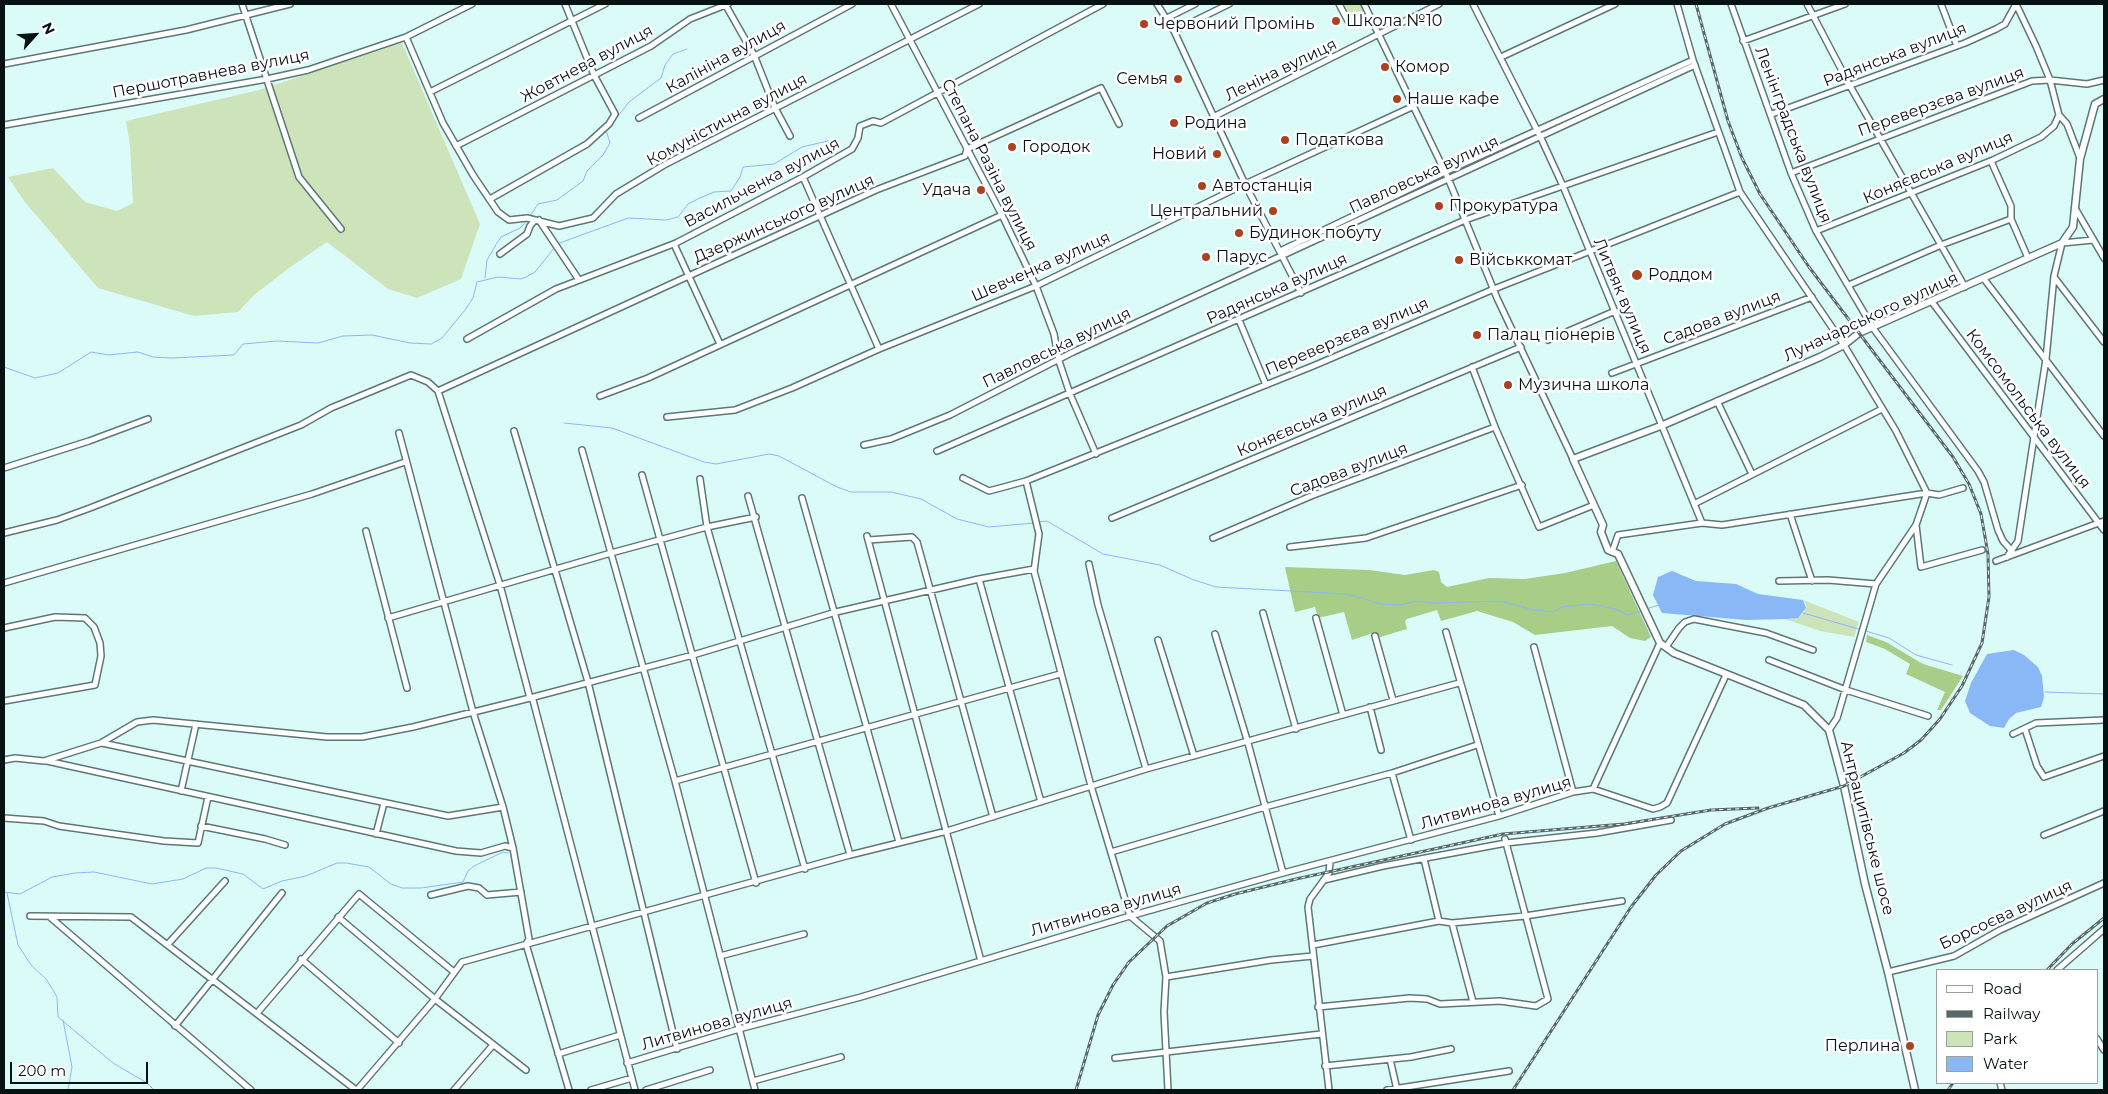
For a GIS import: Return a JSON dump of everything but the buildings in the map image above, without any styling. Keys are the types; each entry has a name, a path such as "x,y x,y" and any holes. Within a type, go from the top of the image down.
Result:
{"main road":[{"path":"2062,243 2073,227 2080,159 2096,104 2104,99"},
{"name":"Луначарського вулиця","path":"1573,459 1663,424 1844,345 1859,333 2062,243"},
{"path":"1573,459 1602,525 1601,532 1608,550 1615,553 1660,643"},
{"name":"Антрацитівське шосе","path":"1660,643 1674,653 1804,705 1829,730 1915,1090"}],"street":[{"path":"242,4 299,177 341,228"},
{"path":"4,64 186,30 246,17 290,4"},
{"name":"Першотравнева вулиця","path":"4,125 267,79 308,70 406,37 472,4"},
{"path":"406,37 456,146 490,199 587,144 609,124 614,114 594,75 565,4"},
{"path":"430,92 605,4"},
{"path":"726,4 754,55 775,108 790,136"},
{"name":"Жовтнева вулиця","path":"456,146 651,46 690,19 726,4"},
{"name":"Калініна вулиця","path":"639,118 852,4"},
{"name":"Степана Разіна вулиця","path":"891,4 1002,215 1036,286 1054,334 1059,361 1070,394 1096,454"},
{"name":"Комуністична вулиця","path":"490,199 498,212 509,220 533,219 559,226 593,218 616,194 664,165 978,4"},
{"name":"Васильченка вулиця","path":"467,339 536,299 579,280 674,244 803,177 852,149 858,138 860,126 873,120 881,123 1103,4"},
{"path":"1157,4 1174,32 1245,184 1301,293"},
{"path":"1167,18 1195,4"},
{"path":"1174,32 1229,4"},
{"path":"1339,4 1348,21"},
{"path":"1364,4 1448,178 1494,289 1573,459"},
{"name":"Леніна вулиця","path":"1213,117 1439,4"},
{"name":"Литвяк вулиця","path":"1473,4 1539,133 1563,186 1696,503 1702,523"},
{"path":"1501,57 1615,4"},
{"path":"1677,4 1694,63 1740,192 1844,345 1882,409 1927,493 1916,525 1876,584 1837,718 1829,730"},
{"name":"Ленінградська вулиця","path":"1731,4 1743,41 1772,114 1791,173 1816,231 1873,328 1978,471 1984,482 1998,530 2003,541 2012,551"},
{"path":"1807,4 1850,86 1914,194 1965,287"},
{"path":"1743,41 1845,4"},
{"path":"1941,4 1957,46"},
{"path":"2016,4 2050,80 2059,115 2067,124 2080,159"},
{"name":"Радянська вулиця","path":"1772,114 1957,46 2005,24 2016,4"},
{"name":"Павловська вулиця","path":"864,445 891,439 950,415 1059,361 1072,352 1281,253 1445,172 1539,133 1694,63"},
{"name":"Переверзєва вулиця","path":"1791,173 2032,81 2050,80 2088,84 2104,80"},
{"name":"Дзержинського вулиця","path":"438,391 876,190 965,156 967,149 1101,88 1119,124"},
{"name":"Шевченка вулиця","path":"667,417 735,410 792,388 878,350 1036,286 1245,184 1414,106"},
{"name":"Коняєвська вулиця","path":"1816,231 1914,194 1991,161 2040,137 2054,126 2059,115"},
{"name":"Радянська вулиця","path":"937,451 1465,220 1718,132"},
{"name":"Павловська вулиця","path":"1281,253 1448,178 1539,133"},
{"path":"1991,161 2012,206 2011,219 2028,258"},
{"path":"803,177 878,350"},
{"name":"Переверзєва вулиця","path":"963,478 989,491 1026,481 1266,385 1494,289 1590,253 1740,192"},
{"path":"2075,208 2104,258"},
{"path":"600,396 648,378 1002,215"},
{"path":"500,254 527,234 533,219 579,280"},
{"path":"1849,285 1941,245 2011,219"},
{"path":"2007,557 2018,541 2046,359 2054,276 2062,243 2093,240"},
{"path":"674,244 720,344"},
{"path":"2054,276 2104,342"},
{"path":"1984,279 2104,436"},
{"name":"Садова вулиця","path":"1612,373 1812,297"},
{"name":"Комсомольська вулиця","path":"1932,302 2033,437 2102,522 2104,530"},
{"path":"1548,340 1615,311"},
{"path":"1239,320 1266,385"},
{"name":"Коняєвська вулиця","path":"1112,518 1521,347"},
{"path":"1472,367 1495,427 1539,527 1594,505"},
{"path":"4,533 57,520 90,508 301,425 331,408 411,375 428,382 438,391 500,585 635,1090"},
{"path":"1717,401 1752,474"},
{"path":"1696,503 1882,409"},
{"path":"4,468 89,441 148,419"},
{"name":"Садова вулиця","path":"1212,538 1311,496 1495,427"},
{"path":"514,431 588,682 646,912 677,1049"},
{"path":"399,433 405,462 445,602 473,712 513,848 529,939 526,944 569,1090"},
{"path":"582,450 644,666 756,1090"},
{"path":"4,583 294,499 405,462"},
{"path":"642,475 756,883"},
{"path":"700,479 708,527 805,869"},
{"path":"1026,481 1039,534 1034,570 1091,786 1130,916 1160,941 1166,977 1164,1012 1168,1090"},
{"path":"1290,547 1366,538 1522,485"},
{"path":"1615,553 1618,535 1702,523 1722,525 1927,493 1939,495 1963,488"},
{"path":"748,496 753,514 756,516 850,855"},
{"path":"802,498 836,612 899,842"},
{"path":"1790,514 1812,581"},
{"path":"388,618 611,553 756,516"},
{"path":"1996,561 2102,522"},
{"path":"1916,525 1920,567 1982,550"},
{"path":"366,531 407,688"},
{"path":"981,960 868,538 912,537 917,542 993,817"},
{"path":"1089,564 1098,605 1146,769"},
{"path":"44,761 101,743 137,722 154,720 327,738 362,737 530,698 644,666 693,655 836,612 979,579 1034,570"},
{"path":"979,579 1041,802"},
{"path":"1779,581 1876,584"},
{"path":"1263,613 1296,729"},
{"path":"4,628 55,617 85,618 94,627 100,643 101,656 95,685 4,701"},
{"path":"1316,618 1343,715"},
{"path":"1666,647 1685,622 1694,620 1766,632 1813,650"},
{"path":"1446,632 1459,683 1499,816"},
{"path":"1215,634 1248,743 1283,872"},
{"path":"1375,636 1393,700"},
{"path":"1158,640 1194,756"},
{"path":"1660,643 1593,789 1653,810 1668,802 1726,675"},
{"path":"1534,647 1573,792"},
{"path":"1770,660 1846,690 1928,716"},
{"path":"675,781 1060,674"},
{"path":"30,916 131,917 258,1012 357,1090 399,1044 462,962 756,883 850,855 948,831 1146,769 1248,743 1393,700 1459,683"},
{"path":"1370,707 1381,750"},
{"path":"2013,734 2036,723 2104,720"},
{"path":"182,791 196,724"},
{"path":"2025,728 2037,766 2044,777 2104,756"},
{"path":"101,743 448,816 502,806"},
{"path":"1111,852 1265,807 1392,773 1477,745"},
{"path":"4,760 15,758 44,761 376,834 481,853 505,846 513,848"},
{"path":"1392,773 1411,840"},
{"name":"Литвинова вулиця","path":"627,1063 739,1029 861,997 1283,872 1330,862 1499,816 1573,792 1593,789"},
{"path":"4,818 44,821 59,826 164,841 198,843 208,797"},
{"path":"376,834 384,803"},
{"path":"2044,834 2104,810"},
{"path":"1324,880 1506,841 1597,833 1671,820"},
{"path":"201,826 285,845"},
{"path":"1318,1007 1410,998 1427,998 1440,1004 1500,1001 1536,1006 1548,999 1506,841"},
{"path":"1424,859 1440,922"},
{"path":"1329,1090 1321,1034 1308,903 1329,873 1330,862"},
{"path":"168,944 225,881"},
{"name":"Борсоєва вулиця","path":"1888,972 1954,956 2000,930 2104,883"},
{"path":"431,895 468,886 479,888 487,895 521,892"},
{"path":"175,1026 282,893"},
{"path":"258,1012 301,959 359,894 454,972"},
{"path":"1313,945 1440,922 1452,924 1525,916 1622,901"},
{"path":"50,917 251,1090"},
{"path":"338,917 435,999 526,1070"},
{"path":"1452,924 1473,1002"},
{"path":"2058,969 2102,931 2104,938"},
{"path":"720,956 804,934"},
{"path":"1166,977 1270,960 1313,956"},
{"path":"301,959 399,1044"},
{"path":"1115,1058 1321,1034"},
{"path":"558,1054 620,1035"},
{"path":"454,1090 493,1045"},
{"path":"1325,1066 1390,1059 1451,1049"},
{"path":"753,1080 841,1057"},
{"path":"1390,1059 1396,1090"},
{"path":"646,1090 710,1070"},
{"path":"1387,1090 1509,1071"},
{"path":"591,1090 632,1078"}],"green space":[{"path":"1341,4 1361,4 1367,16 1351,24"},
{"path":"402,43 480,224 461,279 417,298 388,289 327,242 254,295 238,312 194,316 98,288 24,201 8,177 53,168 85,202 117,211 133,203 130,145 126,121 259,90"},
{"path":"1616,561 1651,637 1645,641 1630,638 1612,626 1535,635 1513,622 1477,611 1441,621 1437,610 1407,619 1405,621 1407,629 1377,638 1376,632 1352,640 1344,612 1318,618 1315,607 1295,612 1285,567 1369,570 1405,575 1434,570 1439,572 1441,582 1447,587 1489,578 1525,579 1565,573"},
{"path":"1803,600 1859,622 1854,637 1820,631 1785,619 1798,618 1805,611 1806,604"},
{"path":"1867,635 1886,642 1923,664 1963,676 1941,710 1937,710 1945,692 1906,674 1910,664 1885,649 1866,642"}],"water":[{"path":"1672,571 1696,581 1736,584 1758,594 1803,600 1806,608 1798,618 1786,619 1746,620 1662,613 1653,595 1658,577"},
{"path":"2014,650 2024,655 2038,667 2042,676 2044,697 2041,707 2016,713 2009,719 2004,728 1990,726 1970,713 1965,701 1971,683 1987,654"}],"waterway":[{"path":"612,124 629,102 661,78 665,65 673,54 687,49"},
{"path":"530,216 538,204 557,200 583,181 587,171 603,155 610,143 606,130"},
{"path":"557,244 628,218 666,220 678,217 688,204 700,198 714,192 731,191 740,177 743,167 774,164 802,147 828,141"},
{"path":"485,278 487,260 501,237 520,228 528,220"},
{"path":"4,367 35,378 58,373 91,352 109,355 138,352 153,357 172,358 234,355 243,344 277,341 318,343 343,336 372,335 410,343 431,344 442,338 465,310 473,298 477,282 498,277 521,279 526,277 535,272 555,247"},
{"path":"564,423 612,428 704,462 716,464 769,454 779,456 837,487 851,492 891,492 921,499 957,519 989,527 1034,523"},
{"path":"1038,522 1047,521 1103,554 1160,565 1194,580 1216,587 1347,594 1381,604 1401,605 1417,601 1434,603 1500,601 1534,610 1552,612 1562,607 1590,604 1615,609 1628,615 1642,611"},
{"path":"1646,609 1659,605"},
{"path":"1803,613 1862,630"},
{"path":"1866,631 1889,638 1916,655 1952,665"},
{"path":"2045,692 2104,694"},
{"path":"4,892 20,894 52,877 75,873 94,872 152,884 183,879 206,868 216,868 243,874 263,889 282,881 306,876 337,863 369,867 391,884 402,888 421,888 463,882 468,871 474,866 503,852 508,853"},
{"path":"7,893 18,945 31,965 46,979 57,997 58,1017 113,1063 147,1083 154,1090"},
{"path":"63,1020 72,1067 68,1090"}],"railway":[{"path":"1513,1090 1631,907 1656,875 1681,851 1725,824 1768,808 1844,786 1904,753 1921,740 1940,719 1962,686 1982,643 1989,597 1988,554 1981,514 1969,484 1953,457 1809,267 1760,194 1742,158 1728,121 1696,4"},
{"path":"1076,1090 1098,1015 1113,985 1129,962 1167,926 1207,903 1296,879 1503,834 1624,824 1711,810 1758,808"},
{"path":"2048,969 2072,944 2104,918"},
{"path":"1948,1090 1952,1084"}],"place":[{"name":"Школа №10","path":"1336,21"},
{"name":"Червоний Промінь","path":"1144,24"},
{"name":"Комор","path":"1385,67"},
{"name":"Семья","path":"1178,79"},
{"name":"Наше кафе","path":"1397,99"},
{"name":"Родина","path":"1174,123"},
{"name":"Податкова","path":"1285,140"},
{"name":"Городок","path":"1012,147"},
{"name":"Новий","path":"1217,154"},
{"name":"Автостанція","path":"1202,186"},
{"name":"Удача","path":"981,190"},
{"name":"Прокуратура","path":"1439,206"},
{"name":"Центральний","path":"1273,211"},
{"name":"Будинок побуту","path":"1239,233"},
{"name":"Парус","path":"1206,257"},
{"name":"Військкомат","path":"1459,260"},
{"name":"Роддом","path":"1637,275"},
{"name":"Палац піонерів","path":"1477,335"},
{"name":"Музична школа","path":"1508,385"},
{"name":"Перлина","path":"1910,1046"}]}
